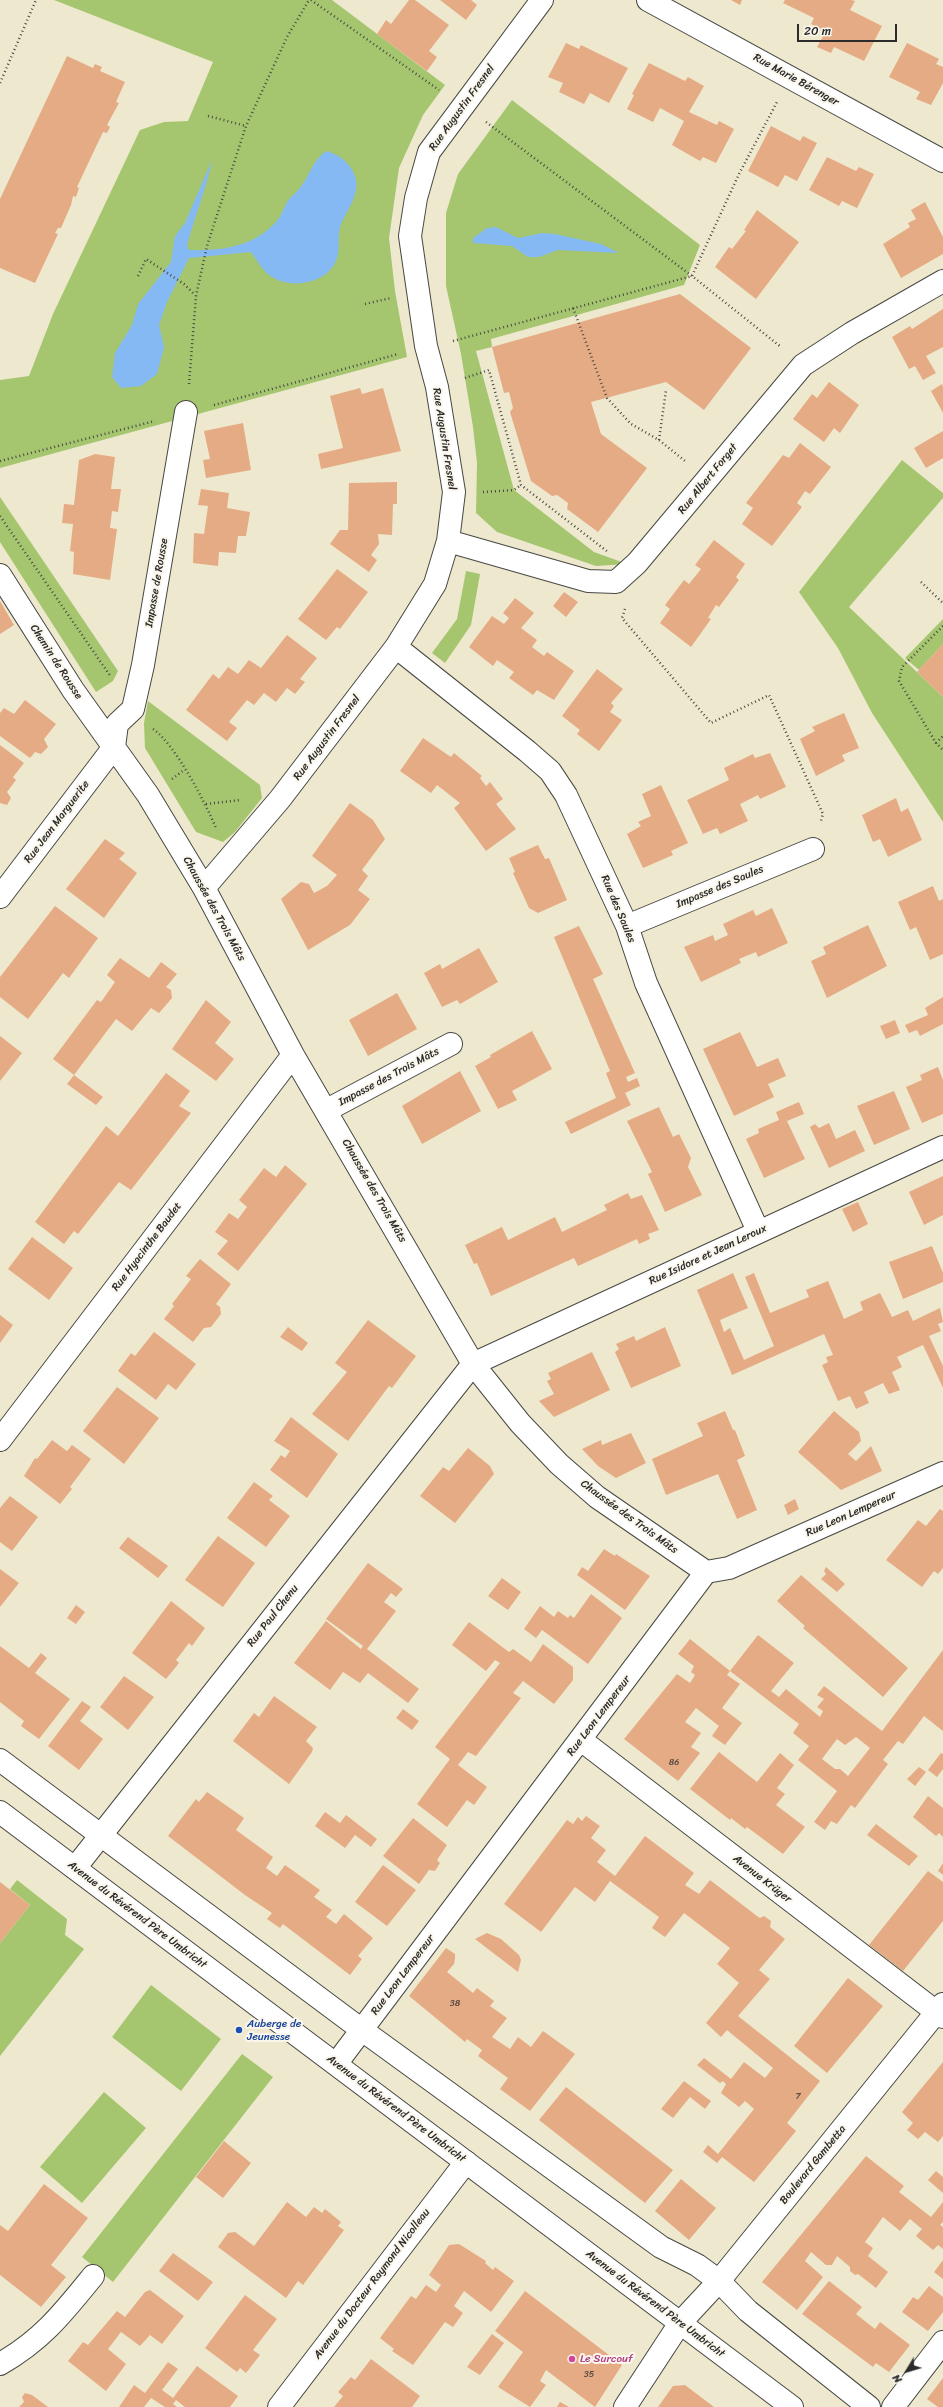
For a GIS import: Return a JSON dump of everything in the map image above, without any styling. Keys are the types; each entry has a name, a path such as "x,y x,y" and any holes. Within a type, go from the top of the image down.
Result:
{"street":[{"name":"Rue Augustin Fresnel","path":"204,888 228,862 280,799 396,647 435,584 448,540 454,492 437,388 426,346 410,236 415,206 429,152 542,0"},
{"name":"Rue Marie Bérenger","path":"648,0 790,76 943,161"},
{"name":"Rue Albert Forget","path":"448,540 588,581 616,582 638,563 708,481 783,386 803,365 852,333 943,281"},
{"name":"Impasse de Rousse","path":"133,709 143,665 186,412"},
{"name":"Chemin de Rousse","path":"0,575 73,690 114,747"},
{"name":"Rue des Saules","path":"396,647 550,771 566,795 627,926 646,983 758,1231"},
{"path":"114,747 117,724 133,709"},
{"name":"Chaussée des Trois Mâts","path":"114,747 148,795 204,888 293,1055 327,1110 473,1364 520,1423 559,1464 597,1497 706,1572"},
{"name":"Rue Jean Marguerite","path":"0,897 114,747"},
{"name":"Impasse des Saules","path":"627,926 812,849"},
{"name":"Impasse des Trois Mâts","path":"327,1110 451,1044"},
{"name":"Rue Hyacinthe Baudet","path":"0,1440 293,1055"},
{"name":"Rue Isidore et Jean Leroux","path":"473,1364 758,1231 943,1147"},
{"name":"Rue Paul Chenu","path":"75,1868 473,1364"},
{"name":"Rue Leon Lempereur","path":"336,2064 706,1572 729,1568 943,1473"},
{"name":"Avenue Krüger","path":"581,1740 941,2011"},
{"path":"0,1760 362,2030 661,2247 697,2265 719,2281 748,2311 869,2407"},
{"name":"Avenue du Révérend Père Umbricht","path":"0,1812 792,2407"},
{"name":"Boulevard Gambetta","path":"625,2407 680,2324 719,2281 941,2011"},
{"name":"Avenue du Docteur Raymond Nicolleau","path":"279,2407 466,2162"},
{"path":"0,2364 24,2350 54,2324 93,2276"},
{"path":"893,2407 943,2342"}],"path":[{"path":"0,83 36,0"},
{"path":"189,380 196,296 207,246 246,126 287,37 310,0 463,106 692,276 803,365"},
{"path":"692,276 739,174 790,76"},
{"path":"208,116 246,126"},
{"path":"138,276 146,260 158,266 184,284 196,296"},
{"path":"0,461 692,276"},
{"path":"573,308 607,398 631,424 659,440 708,481"},
{"path":"437,388 490,370 521,485 608,552 638,563 622,618 711,723 769,695 823,814 812,849"},
{"path":"659,440 666,390"},
{"path":"454,492 514,490 521,485"},
{"path":"0,516 133,709 144,723 161,735 206,804 223,842 228,862"},
{"path":"921,582 943,603"},
{"path":"943,626 902,668 899,681 936,743 943,750"},
{"path":"936,743 943,736"}],"green space":[{"path":"54,0 332,0 445,85 423,115 399,168 389,238 395,291 407,357 0,468 0,380 29,376 53,314 140,130 164,122 188,121 213,62"},
{"path":"512,100 700,245 684,285 491,339 492,347 476,351 514,490 594,552 627,564 596,566 497,532 476,513 477,463 473,427 461,354 446,286 446,213 458,174"},
{"path":"902,460 943,493 943,498 849,607 943,697 943,822 872,713 838,648 799,592"},
{"path":"0,497 118,671 113,681 96,692 0,542"},
{"path":"466,571 480,574 471,625 445,663 432,653 457,619"},
{"path":"943,619 943,644 919,670 905,658"},
{"path":"148,701 260,785 262,798 235,832 223,842 196,832 145,748 144,723"},
{"path":"17,1880 67,1919 65,1935 84,1949 0,2056 0,1943 30,1905 10,1889"},
{"path":"151,1985 221,2039 181,2091 112,2037"},
{"path":"242,2054 273,2077 113,2282 82,2257"},
{"path":"104,2092 146,2128 82,2203 40,2167"}],"water":[{"path":"326,151 333,153 350,166 356,179 357,187 354,198 340,227 338,255 330,270 315,280 288,283 280,281 269,275 251,252 189,258 167,302 159,325 164,347 157,374 141,386 121,388 112,377 115,353 132,325 138,304 171,262 175,236 185,223 212,160 187,245 189,250 213,250 236,246 257,237 267,230 278,220 289,199 300,188 317,159"},
{"path":"496,227 518,238 542,233 555,234 601,244 619,253 558,250 539,257 528,257 512,246 473,243 473,238 487,228"}],"building":[{"path":"409,0 415,0 449,25 429,51 437,57 427,71 377,34 386,20 391,24"},
{"path":"440,0 471,0 477,5 466,20"},
{"path":"731,0 742,0 740,5"},
{"path":"785,0 855,1 850,10 882,26 864,61 834,47 831,53 817,47 826,31 811,24 814,18 783,3"},
{"path":"566,43 579,49 581,45 628,68 609,103 590,93 584,104 559,92 563,83 548,77"},
{"path":"907,43 939,59 936,64 943,67 943,83 931,105 916,99 920,92 889,77"},
{"path":"67,56 93,68 95,64 102,67 100,71 125,82 116,102 119,103 107,125 110,127 107,133 103,132 77,187 79,188 76,197 73,196 71,205 61,228 58,228 55,233 58,234 35,283 0,268 0,199"},
{"path":"649,63 685,81 688,77 704,86 689,112 717,125 719,121 734,129 716,163 703,157 700,161 672,145 684,121 660,108 653,122 627,109 634,95 632,94"},
{"path":"771,126 800,141 803,136 817,143 797,181 785,175 778,187 748,171"},
{"path":"827,157 856,171 859,167 874,174 857,208 842,201 839,206 809,190"},
{"path":"925,202 943,237 943,254 901,278 883,244 910,227 908,223 916,219 911,210"},
{"path":"757,210 799,242 756,299 715,267 729,247 732,249 746,231 744,230"},
{"path":"680,294 751,348 704,410 666,382 591,402 601,434 647,468 598,532 567,509 568,503 557,495 552,496 531,481 510,412 513,408 509,392 504,393 492,347"},
{"path":"943,309 943,347 926,356 936,373 923,380 915,366 909,369 892,337 910,326 912,329"},
{"path":"829,382 859,405 840,433 834,428 824,442 793,419 812,394 817,398"},
{"path":"942,384 943,387 943,413 931,391"},
{"path":"360,388 362,394 383,388 401,451 321,469 318,454 343,448 330,396"},
{"path":"243,423 251,470 206,478 203,460 210,459 204,431"},
{"path":"943,431 943,458 926,468 914,448"},
{"path":"800,443 831,467 810,494 805,491 797,503 802,507 772,546 742,524 753,508 746,503 783,455 789,458"},
{"path":"95,454 115,457 111,489 121,489 118,512 112,511 110,528 117,529 110,580 73,574 74,552 70,551 73,524 62,523 64,504 74,505 79,460"},
{"path":"397,482 397,504 393,504 392,535 378,534 379,544 371,555 377,560 369,572 330,544 340,530 348,530 349,483"},
{"path":"201,489 229,493 227,508 250,512 246,536 238,536 236,553 219,552 218,566 193,563 194,533 204,534 208,506 198,505"},
{"path":"714,540 745,564 736,577 739,580 719,607 716,605 708,618 711,619 691,647 660,623 670,609 665,605 684,580 689,584 701,569 695,565"},
{"path":"337,569 368,592 340,629 337,627 326,640 298,619"},
{"path":"564,592 578,602 566,617 553,606"},
{"path":"515,598 534,613 521,628 537,640 532,647 544,656 547,652 574,671 554,700 537,690 533,695 509,678 514,672 497,660 493,666 469,647 492,616 504,624 509,618 503,613"},
{"path":"0,601 14,625 0,634"},
{"path":"287,635 317,658 300,679 305,682 295,694 287,688 276,702 264,693 254,705 247,700 229,722 237,728 227,741 186,710 213,674 219,679 228,667 238,674 249,660 261,668"},
{"path":"943,644 943,697 917,672"},
{"path":"597,669 623,689 611,703 614,706 610,712 622,720 599,751 577,734 580,730 562,716"},
{"path":"25,700 56,724 44,739 48,747 41,754 35,752 30,758 0,736 0,713 4,708 14,714"},
{"path":"844,713 859,748 842,755 845,761 816,776 800,739 815,731 812,727"},
{"path":"423,738 451,757 454,753 482,776 480,778 486,786 490,782 503,799 496,804 516,829 486,851 454,808 460,803 437,785 431,793 400,771"},
{"path":"0,745 24,763 13,777 16,780 7,792 11,798 7,805 0,803"},
{"path":"770,753 786,787 760,799 758,795 740,804 748,821 720,834 717,828 703,834 687,800 729,780 724,768 753,754 755,758"},
{"path":"661,785 688,843 671,851 673,855 643,868 627,834 641,826 638,822 651,816 642,794"},
{"path":"896,798 901,812 908,808 922,840 888,857 880,839 873,842 862,815"},
{"path":"350,803 373,820 385,839 362,870 368,876 358,890 370,899 350,925 308,950 281,899 301,882 309,884 314,893 327,886 337,875 312,856"},
{"path":"105,839 125,853 119,859 137,873 104,918 66,889"},
{"path":"538,845 545,859 549,858 567,900 538,913 529,908 513,873 515,872 509,858"},
{"path":"933,886 939,901 943,899 943,954 930,960 916,927 910,930 898,902"},
{"path":"55,906 98,938 69,978 63,973 28,1019 0,997 0,977"},
{"path":"772,908 788,943 758,957 756,952 739,959 741,963 701,982 684,947 713,935 715,941 728,935 723,924 753,910 756,916"},
{"path":"868,925 887,966 827,998 811,961 826,954 823,947"},
{"path":"579,926 603,974 593,979 635,1073 626,1077 628,1082 637,1078 640,1086 625,1093 631,1105 571,1134 565,1122 616,1098 606,1073 610,1071 554,937"},
{"path":"479,948 498,982 460,1004 457,1000 442,1007 424,973 440,964 442,969"},
{"path":"120,958 149,978 161,962 177,974 166,987 171,990 172,998 159,1013 151,1008 132,1031 116,1019 74,1075 53,1059 97,1000 101,1002 115,982 107,975"},
{"path":"397,993 417,1029 368,1056 349,1020"},
{"path":"943,997 943,1024 920,1036 917,1030 909,1033 905,1025 928,1015 925,1008"},
{"path":"206,1000 231,1022 215,1043 234,1059 216,1081 172,1049"},
{"path":"895,1020 900,1033 886,1039 880,1026"},
{"path":"532,1031 552,1069 512,1091 517,1100 498,1109 475,1066 491,1057 490,1055"},
{"path":"740,1032 757,1067 778,1058 786,1076 768,1084 774,1097 734,1116 703,1049"},
{"path":"0,1036 22,1053 0,1081"},
{"path":"938,1067 943,1080 943,1114 922,1123 906,1087 922,1080 920,1075"},
{"path":"460,1071 481,1111 422,1144 402,1106"},
{"path":"166,1073 190,1091 179,1106 191,1113 131,1190 119,1182 78,1234 74,1231 64,1244 35,1222 106,1126 118,1136"},
{"path":"74,1075 103,1097 96,1105 67,1084"},
{"path":"894,1091 910,1129 874,1145 857,1106"},
{"path":"799,1102 804,1114 787,1121 805,1159 764,1178 746,1139 759,1133 758,1129 779,1120 776,1112"},
{"path":"659,1107 673,1137 679,1134 691,1158 688,1167 702,1195 665,1212 648,1174 652,1172 627,1121"},
{"path":"829,1123 836,1139 855,1130 865,1151 829,1168 810,1127 815,1124 819,1128"},
{"path":"285,1165 307,1184 238,1271 217,1254 228,1241 215,1232 229,1213 238,1219 247,1207 239,1200 264,1168 276,1177"},
{"path":"943,1176 943,1215 924,1225 909,1192"},
{"path":"628,1193 631,1199 642,1195 659,1230 648,1234 650,1239 639,1244 637,1239 578,1266 574,1258 491,1296 477,1263 474,1264 465,1245 502,1227 508,1240 555,1217 562,1232 607,1210 604,1205"},
{"path":"858,1202 868,1224 853,1232 842,1209"},
{"path":"32,1237 73,1268 49,1300 8,1269"},
{"path":"932,1246 943,1273 943,1282 903,1299 889,1262"},
{"path":"200,1259 231,1284 216,1304 220,1307 221,1314 211,1327 204,1328 193,1342 164,1319 174,1306 172,1304 191,1279 186,1276"},
{"path":"733,1273 748,1308 720,1320 724,1332 730,1328 744,1360 774,1346 745,1277 754,1273 770,1313 809,1297 806,1290 828,1281 844,1319 863,1310 860,1302 880,1293 892,1317 908,1310 913,1321 940,1308 943,1322 938,1324 941,1331 929,1336 943,1366 943,1388 923,1345 897,1357 902,1367 892,1372 900,1390 889,1394 883,1383 864,1392 869,1403 856,1409 850,1396 838,1401 822,1365 828,1362 826,1357 833,1355 824,1334 732,1375 697,1290"},
{"path":"0,1315 13,1325 0,1343"},
{"path":"368,1320 416,1356 392,1388 389,1386 348,1441 312,1414 347,1372 335,1363"},
{"path":"288,1327 308,1343 302,1351 280,1337"},
{"path":"665,1327 681,1366 631,1388 615,1352 619,1349 616,1344 634,1336 636,1341"},
{"path":"154,1332 196,1364 176,1390 168,1384 156,1400 118,1371 131,1353 135,1356"},
{"path":"592,1352 610,1390 554,1417 539,1401 554,1394 547,1381 551,1379 548,1373"},
{"path":"117,1387 159,1418 124,1464 83,1431"},
{"path":"725,1411 733,1430 735,1430 745,1456 737,1460 757,1510 737,1519 718,1474 666,1495 652,1459 703,1436 697,1423"},
{"path":"834,1411 859,1432 861,1441 848,1454 856,1461 871,1446 882,1471 841,1490 798,1452"},
{"path":"291,1417 338,1454 307,1498 270,1470 281,1455 285,1458 290,1451 274,1441"},
{"path":"631,1433 646,1463 616,1478 598,1466 582,1449 601,1440 602,1445"},
{"path":"52,1440 67,1451 72,1445 91,1459 70,1487 72,1489 60,1504 24,1476 35,1458 37,1459"},
{"path":"468,1448 490,1466 494,1474 455,1523 420,1496 443,1467 449,1471"},
{"path":"254,1482 273,1496 269,1500 290,1516 266,1547 227,1518"},
{"path":"10,1496 38,1517 12,1551 0,1542 0,1508"},
{"path":"795,1499 799,1509 788,1515 784,1505"},
{"path":"940,1509 943,1511 943,1568 938,1574 934,1571 922,1587 886,1560 918,1520 926,1526"},
{"path":"218,1536 255,1563 223,1607 185,1580"},
{"path":"128,1537 168,1566 158,1578 119,1548"},
{"path":"604,1549 615,1556 616,1554 650,1576 625,1610 577,1575 582,1567 588,1571"},
{"path":"368,1563 403,1589 396,1597 391,1593 384,1602 396,1611 367,1649 419,1689 408,1703 368,1673 360,1683 343,1672 330,1690 294,1663 326,1621 361,1649 363,1646 326,1619"},
{"path":"826,1567 845,1584 837,1592 821,1579 826,1574 824,1571"},
{"path":"0,1569 19,1583 0,1607"},
{"path":"801,1575 908,1668 883,1697 803,1628 805,1626 777,1601"},
{"path":"502,1578 521,1592 508,1610 488,1596"},
{"path":"591,1594 622,1618 588,1664 542,1630 536,1638 524,1629 540,1606 554,1617 558,1611 568,1618 570,1615 574,1618"},
{"path":"171,1601 205,1628 192,1646 189,1643 176,1660 179,1663 166,1679 132,1653"},
{"path":"76,1605 85,1612 76,1624 67,1618"},
{"path":"469,1622 509,1652 513,1649 531,1662 543,1644 573,1667 573,1680 554,1704 523,1681 513,1693 521,1698 476,1756 468,1752 458,1765 487,1787 474,1805 467,1800 447,1827 417,1804 450,1759 435,1747 500,1663 495,1660 486,1671 452,1645"},
{"path":"758,1635 794,1663 771,1691 779,1697 786,1689 820,1717 823,1711 817,1707 824,1699 817,1695 824,1686 882,1731 943,1650 943,1731 924,1716 903,1744 898,1741 883,1760 888,1764 855,1808 851,1805 837,1824 831,1821 825,1830 814,1822 837,1791 798,1760 809,1746 793,1733 799,1724 730,1671","holes":["856,1737 870,1748 848,1776 840,1769 835,1769 822,1759 837,1739 845,1745"]},
{"path":"690,1639 730,1671 727,1675 740,1684 722,1708 742,1723 725,1745 712,1736 719,1726 696,1708 685,1722 701,1733 691,1747 700,1753 678,1781 624,1739 677,1674 690,1683 695,1675 691,1672 694,1666 678,1654"},
{"path":"0,1646 29,1668 41,1653 47,1658 35,1673 70,1699 39,1739 21,1726 24,1721 0,1702"},
{"path":"124,1676 154,1697 128,1730 100,1707"},
{"path":"274,1696 317,1727 306,1741 313,1748 312,1752 289,1784 233,1741 254,1713 259,1717"},
{"path":"82,1701 91,1707 80,1721 103,1739 79,1770 48,1746"},
{"path":"403,1709 419,1721 412,1730 396,1718"},
{"path":"719,1752 757,1782 780,1753 794,1765 777,1788 785,1794 776,1805 805,1827 783,1854 747,1827 745,1829 731,1818 730,1820 690,1789"},
{"path":"941,1753 943,1754 943,1769 937,1777 928,1770"},
{"path":"919,1767 926,1772 915,1786 907,1779"},
{"path":"207,1792 244,1818 236,1830 273,1857 266,1868 277,1876 285,1865 320,1890 314,1897 332,1910 326,1917 336,1924 344,1914 373,1938 358,1956 362,1959 350,1975 283,1924 280,1928 267,1919 272,1913 245,1895 168,1836 196,1799 199,1802"},
{"path":"928,1796 943,1808 943,1837 939,1833 936,1836 913,1817"},
{"path":"325,1812 340,1823 346,1815 377,1839 371,1847 355,1835 345,1848 315,1826"},
{"path":"586,1816 600,1826 591,1838 606,1850 597,1862 615,1876 645,1836 694,1873 685,1885 699,1894 710,1880 757,1916 760,1918 764,1916 771,1921 770,1927 785,1939 759,1970 770,1979 738,2016 820,2081 787,2123 796,2131 754,2182 722,2157 717,2163 703,2152 708,2145 718,2154 754,2109 745,2101 739,2107 721,2093 726,2084 723,2081 720,2083 697,2065 704,2058 731,2079 744,2062 765,2078 773,2068 727,2030 721,2037 706,2023 739,1983 717,1964 730,1948 684,1913 665,1937 652,1928 659,1917 610,1881 595,1902 575,1887 541,1932 504,1904 567,1820 573,1824 578,1817 582,1821"},
{"path":"413,1818 447,1845 437,1860 440,1863 435,1871 429,1870 419,1884 383,1856"},
{"path":"876,1824 918,1856 909,1866 867,1835"},
{"path":"943,1863 943,1875 938,1871"},
{"path":"383,1865 416,1890 387,1926 355,1902"},
{"path":"928,1871 943,1882 943,1921 903,1971 869,1945"},
{"path":"0,1882 30,1905 0,1943"},
{"path":"487,1933 501,1939 519,1955 521,1960 518,1972 475,1939"},
{"path":"446,1948 455,1954 454,1964 447,1972 473,1993 477,1988 494,2001 490,2006 507,2018 492,2037 510,2049 518,2037 531,2047 543,2031 575,2054 530,2111 500,2089 508,2078 478,2056 482,2050 467,2039 465,2042 409,1996"},
{"path":"848,1978 883,2006 827,2073 794,2046"},
{"path":"943,2062 943,2136 938,2142 925,2132 918,2139 907,2130 913,2123 902,2112"},
{"path":"684,2081 711,2101 705,2109 690,2097 673,2118 661,2109"},
{"path":"566,2087 673,2170 645,2203 539,2120"},
{"path":"224,2141 251,2163 223,2198 196,2177"},
{"path":"866,2156 904,2186 899,2192 931,2217 943,2202 943,2222 940,2225 943,2227 943,2249 938,2245 933,2250 916,2236 922,2229 910,2219 900,2231 883,2217 865,2242 873,2248 868,2256 888,2272 876,2288 858,2274 855,2275 850,2271 850,2267 837,2256 832,2265 826,2265 811,2252 805,2261 823,2277 797,2310 762,2282"},
{"path":"936,2171 943,2177 943,2193 928,2180"},
{"path":"681,2179 716,2208 689,2240 655,2211"},
{"path":"44,2184 88,2218 51,2265 66,2277 41,2307 0,2275 0,2225 8,2231"},
{"path":"287,2202 306,2217 314,2207 322,2213 325,2209 341,2222 338,2226 344,2230 303,2285 298,2281 286,2298 218,2247 228,2233 235,2232 254,2246"},
{"path":"459,2244 486,2261 485,2263 493,2270 495,2267 514,2281 491,2312 464,2291 454,2306 463,2313 453,2327 445,2322 413,2365 392,2351 394,2349 380,2338 411,2296 416,2299 426,2285 436,2292 441,2285 429,2275 449,2245"},
{"path":"173,2253 213,2282 198,2301 159,2271"},
{"path":"943,2260 943,2279 934,2272"},
{"path":"829,2281 862,2307 856,2314 875,2329 880,2322 910,2345 889,2372 876,2363 873,2367 802,2314"},
{"path":"929,2286 943,2297 943,2312 928,2331 902,2312 913,2297 918,2300"},
{"path":"150,2290 184,2316 162,2344 150,2335 140,2346 121,2332 108,2349 126,2364 106,2391 68,2361 83,2342 88,2345 117,2311 125,2317 145,2292"},
{"path":"525,2291 622,2365 595,2407 546,2370 540,2381 546,2385 530,2407 498,2387 523,2352 495,2331"},
{"path":"245,2295 277,2319 253,2350 260,2355 246,2373 240,2368 237,2372 205,2348"},
{"path":"492,2334 504,2343 480,2375 467,2367"},
{"path":"371,2359 420,2396 412,2407 334,2407 343,2396 338,2392 351,2377 355,2380"},
{"path":"168,2362 178,2369 162,2390 173,2398 197,2366 238,2396 230,2407 185,2407 176,2400 173,2404 177,2407 165,2407 151,2398 144,2407 119,2407 134,2385 145,2393"},
{"path":"943,2378 943,2407 938,2407 927,2399"},
{"path":"685,2385 714,2407 658,2407 673,2386"},
{"path":"25,2393 32,2395 48,2407 19,2407 24,2402 22,2397"},
{"path":"560,2402 569,2407 557,2407"}],"place":[{"name":"Auberge de Jeunesse","path":"239,2030"},
{"name":"Le Surcouf","path":"572,2359"}]}
